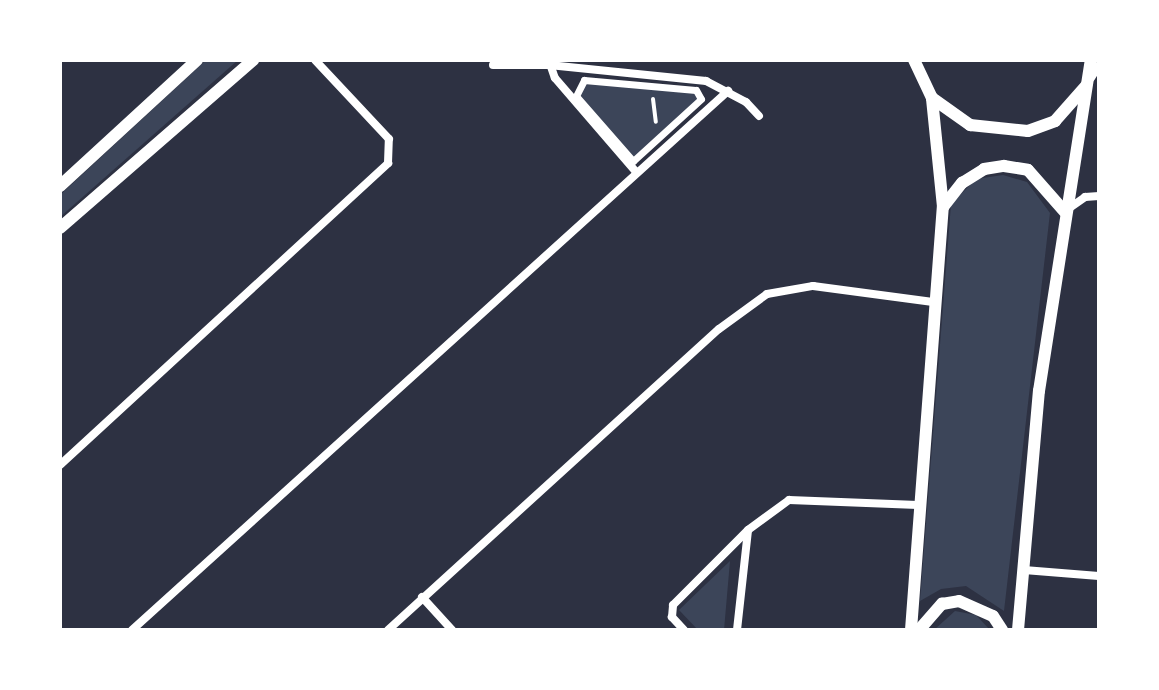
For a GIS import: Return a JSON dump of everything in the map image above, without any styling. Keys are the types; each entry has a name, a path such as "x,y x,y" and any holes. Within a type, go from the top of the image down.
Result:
{"street":[{"path":"60,186 197,60"},
{"path":"60,228 253,60"},
{"path":"60,465 388,163 389,139 315,60"},
{"path":"911,630 933,302 943,207 932,98 914,60"},
{"path":"1018,630 1039,391 1064,211 1091,60"},
{"path":"493,65 549,62 706,81 728,91 759,116"},
{"path":"549,62 637,173"},
{"path":"932,98 970,125 1028,131 1055,121 1086,86 1099,65"},
{"path":"584,80 651,86 696,90 701,99 633,161 576,96 584,80"},
{"path":"132,630 728,91"},
{"path":"943,207 962,183 984,169 1004,166 1028,170 1064,211"},
{"path":"1064,211 1085,197 1099,196"},
{"path":"388,630 719,329 767,294 813,286 933,302"},
{"path":"684,630 672,617 673,605 748,530 796,497 918,505"},
{"path":"737,630 748,530"},
{"path":"1024,570 1099,576"},
{"path":"422,597 452,630"},
{"path":"919,630 942,604 959,601 993,616 1002,630"}],"path":[{"path":"651,86 662,135"}],"shaded area":[{"path":"206,60 238,60 60,217 60,195"},
{"path":"584,80 696,90 701,99 633,161 576,96"},
{"path":"1003,175 1027,182 1050,213 1004,611 966,586 941,589 920,601 951,204 976,179"},
{"path":"730,561 724,630 698,630 679,610"},
{"path":"955,611 976,615 990,630 934,630"}]}
